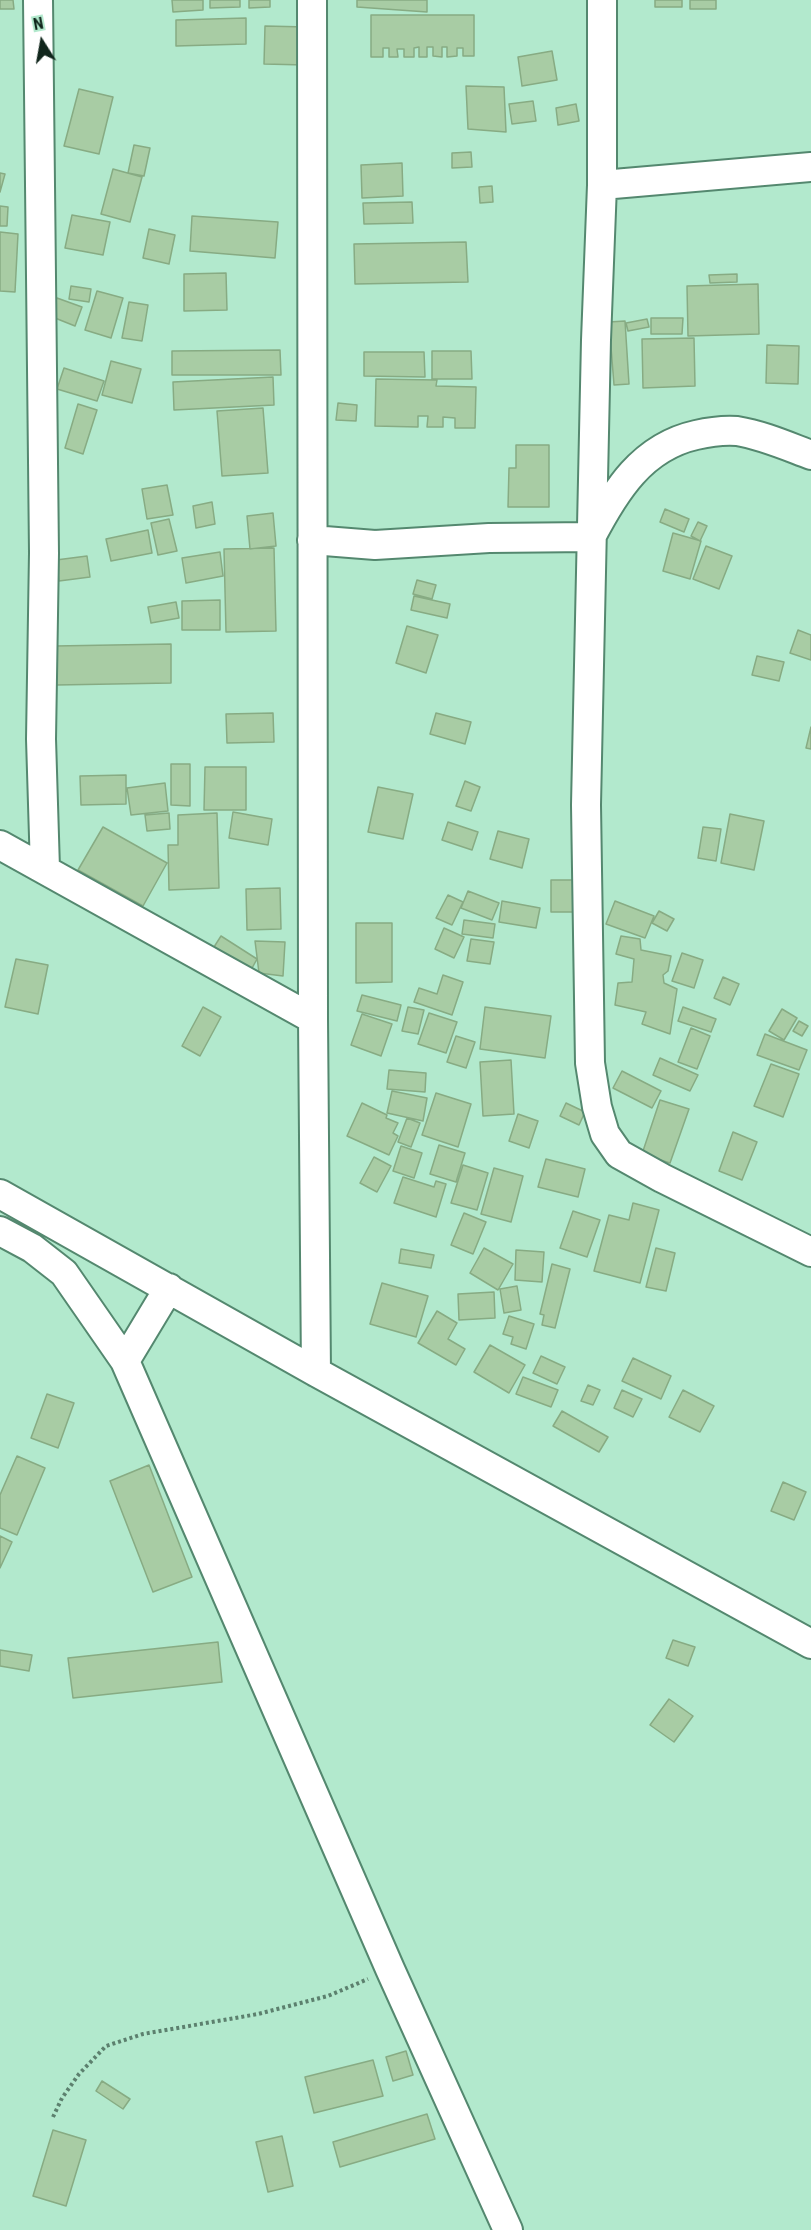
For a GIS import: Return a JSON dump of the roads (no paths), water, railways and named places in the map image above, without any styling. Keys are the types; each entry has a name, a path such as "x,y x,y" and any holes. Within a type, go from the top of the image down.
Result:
{"street":[{"path":"38,0 44,553 41,739 45,869"},
{"path":"312,0 313,1019 316,1371"},
{"path":"602,0 602,185 596,340 586,805 587,987 590,1064 605,1134 619,1154 662,1178 811,1252"},
{"path":"602,185 811,167"},
{"path":"591,537 610,500 634,469 660,448 684,438 711,432 736,431 776,441 811,455"},
{"path":"312,540 375,544 489,538 591,537"},
{"path":"0,845 313,1019"},
{"path":"0,1194 811,1644"},
{"path":"0,1231 32,1248 64,1273 125,1360 390,1969 508,2230"},
{"path":"125,1360 169,1288"}]}
